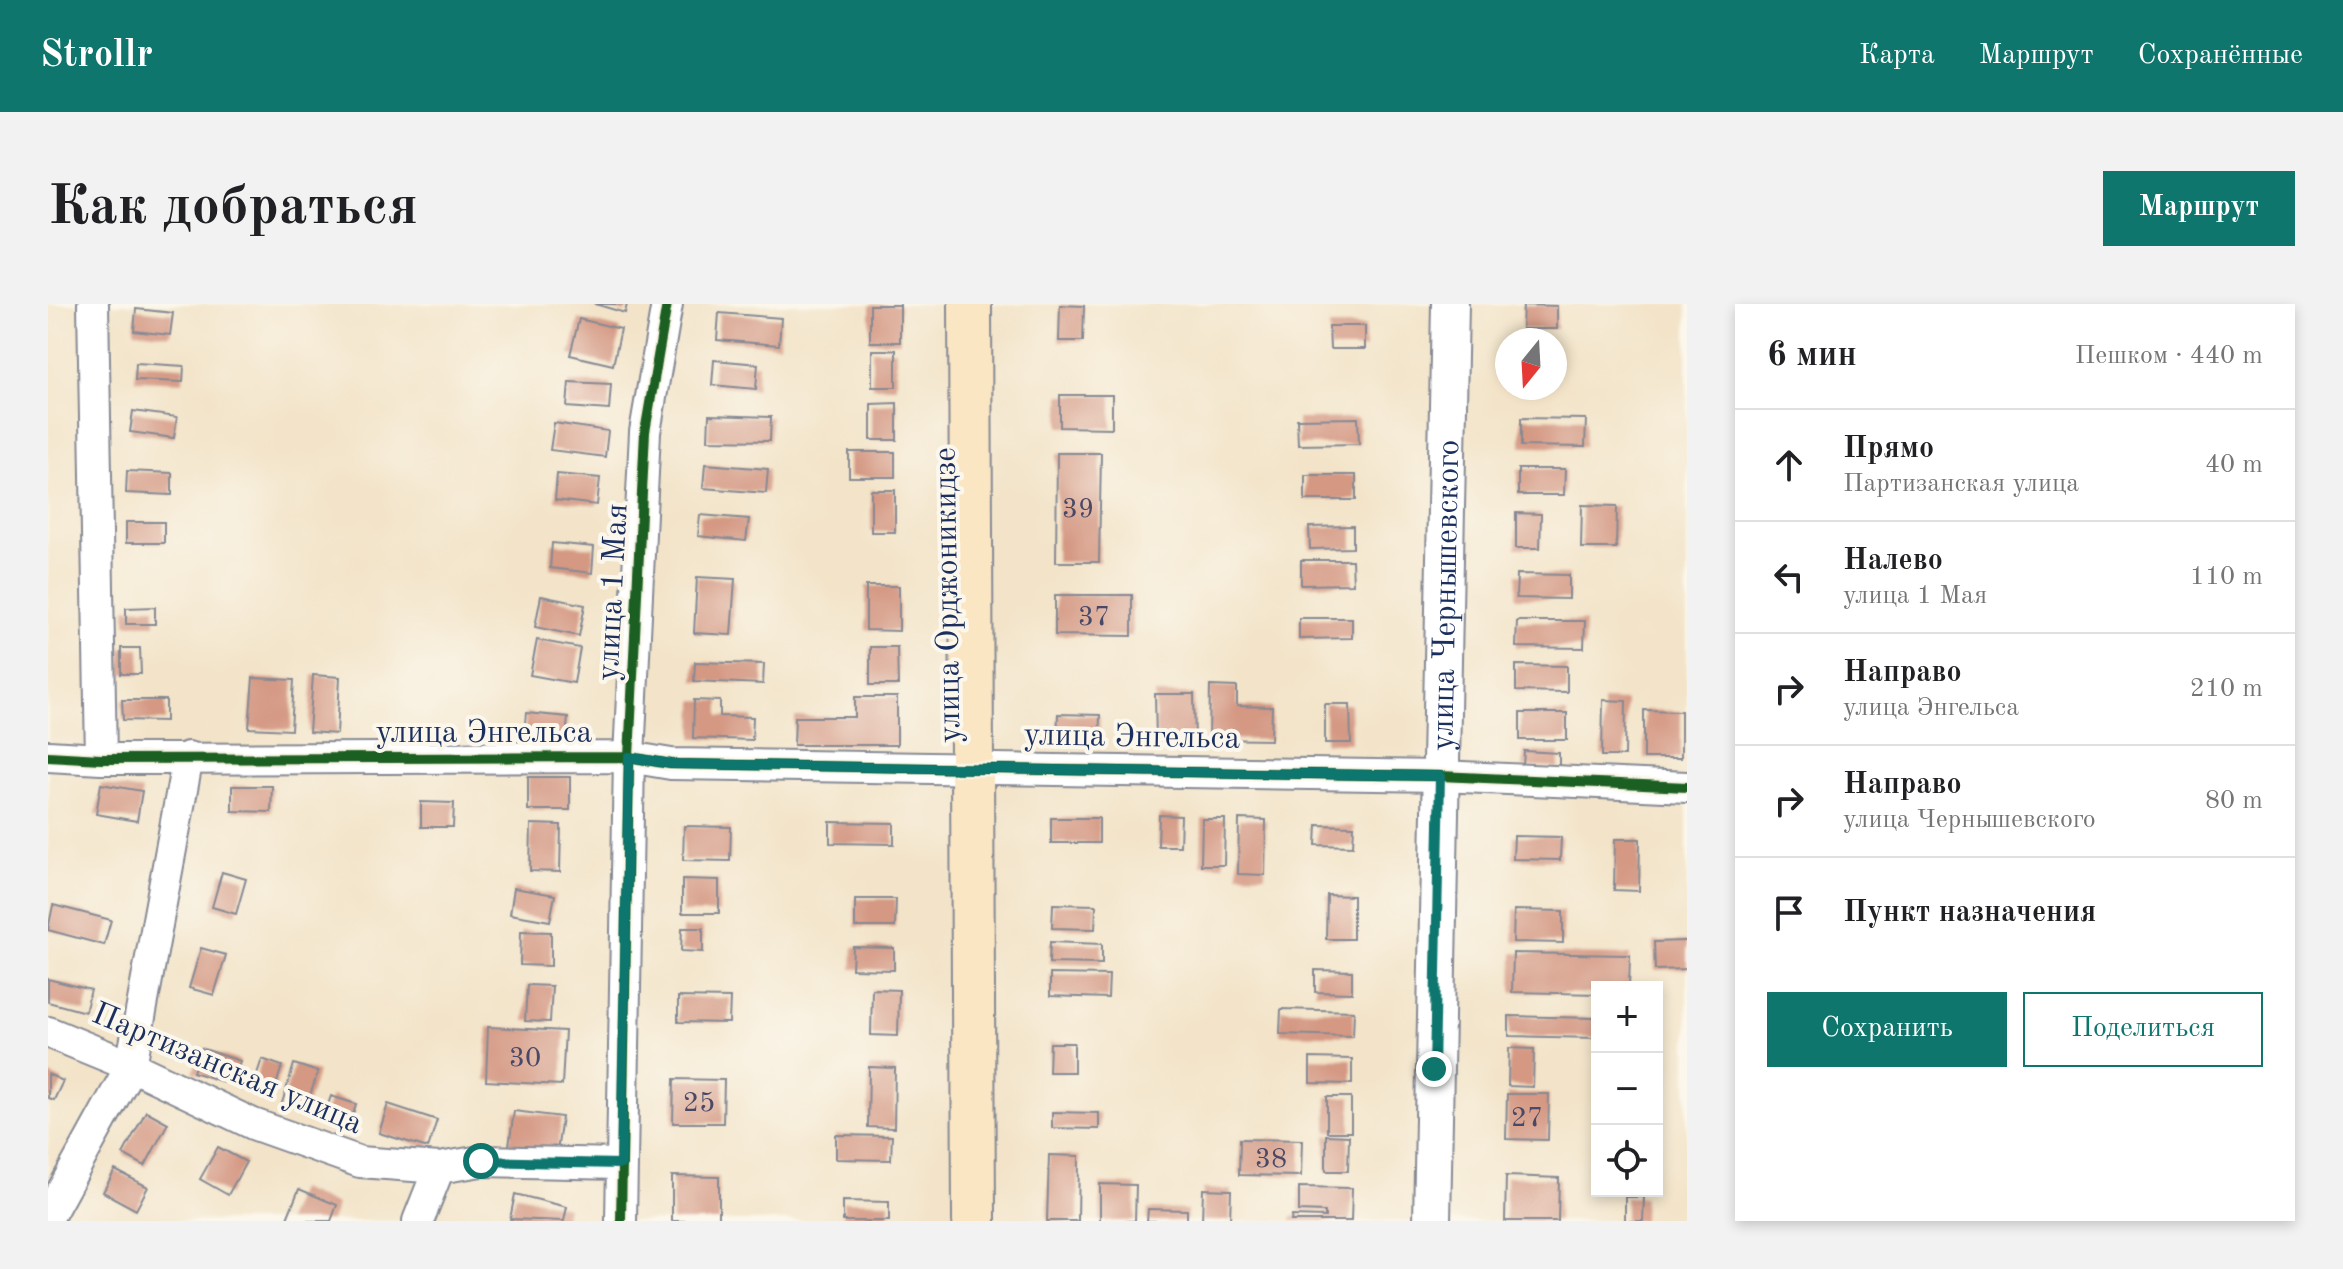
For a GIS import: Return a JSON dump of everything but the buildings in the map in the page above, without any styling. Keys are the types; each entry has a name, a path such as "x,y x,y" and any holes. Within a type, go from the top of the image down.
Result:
{"main road":[{"name":"улица Орджоникидзе","path":"970,304 974,1221"}],"street":[{"path":"93,304 101,759"},
{"name":"улица 1 Мая","path":"621,1221 629,757 645,432 667,304"},
{"name":"улица Чернышевского","path":"1432,1221 1450,304"},
{"name":"улица Энгельса","path":"48,756 101,759 629,757 671,764 1440,776 1687,787"},
{"path":"48,1217 131,1066 188,757"},
{"name":"Партизанская улица","path":"48,1032 131,1066 253,1124 360,1162 439,1168 481,1161 621,1164"},
{"path":"418,1221 439,1168"}],"cycle path":[{"path":"621,1221 629,757 645,432 667,304"},
{"path":"48,756 101,759 629,757 671,764 1440,776 1687,787"}],"route":[{"path":"481,1161 621,1164 629,757 671,764 1440,776 1434,1069"}]}
